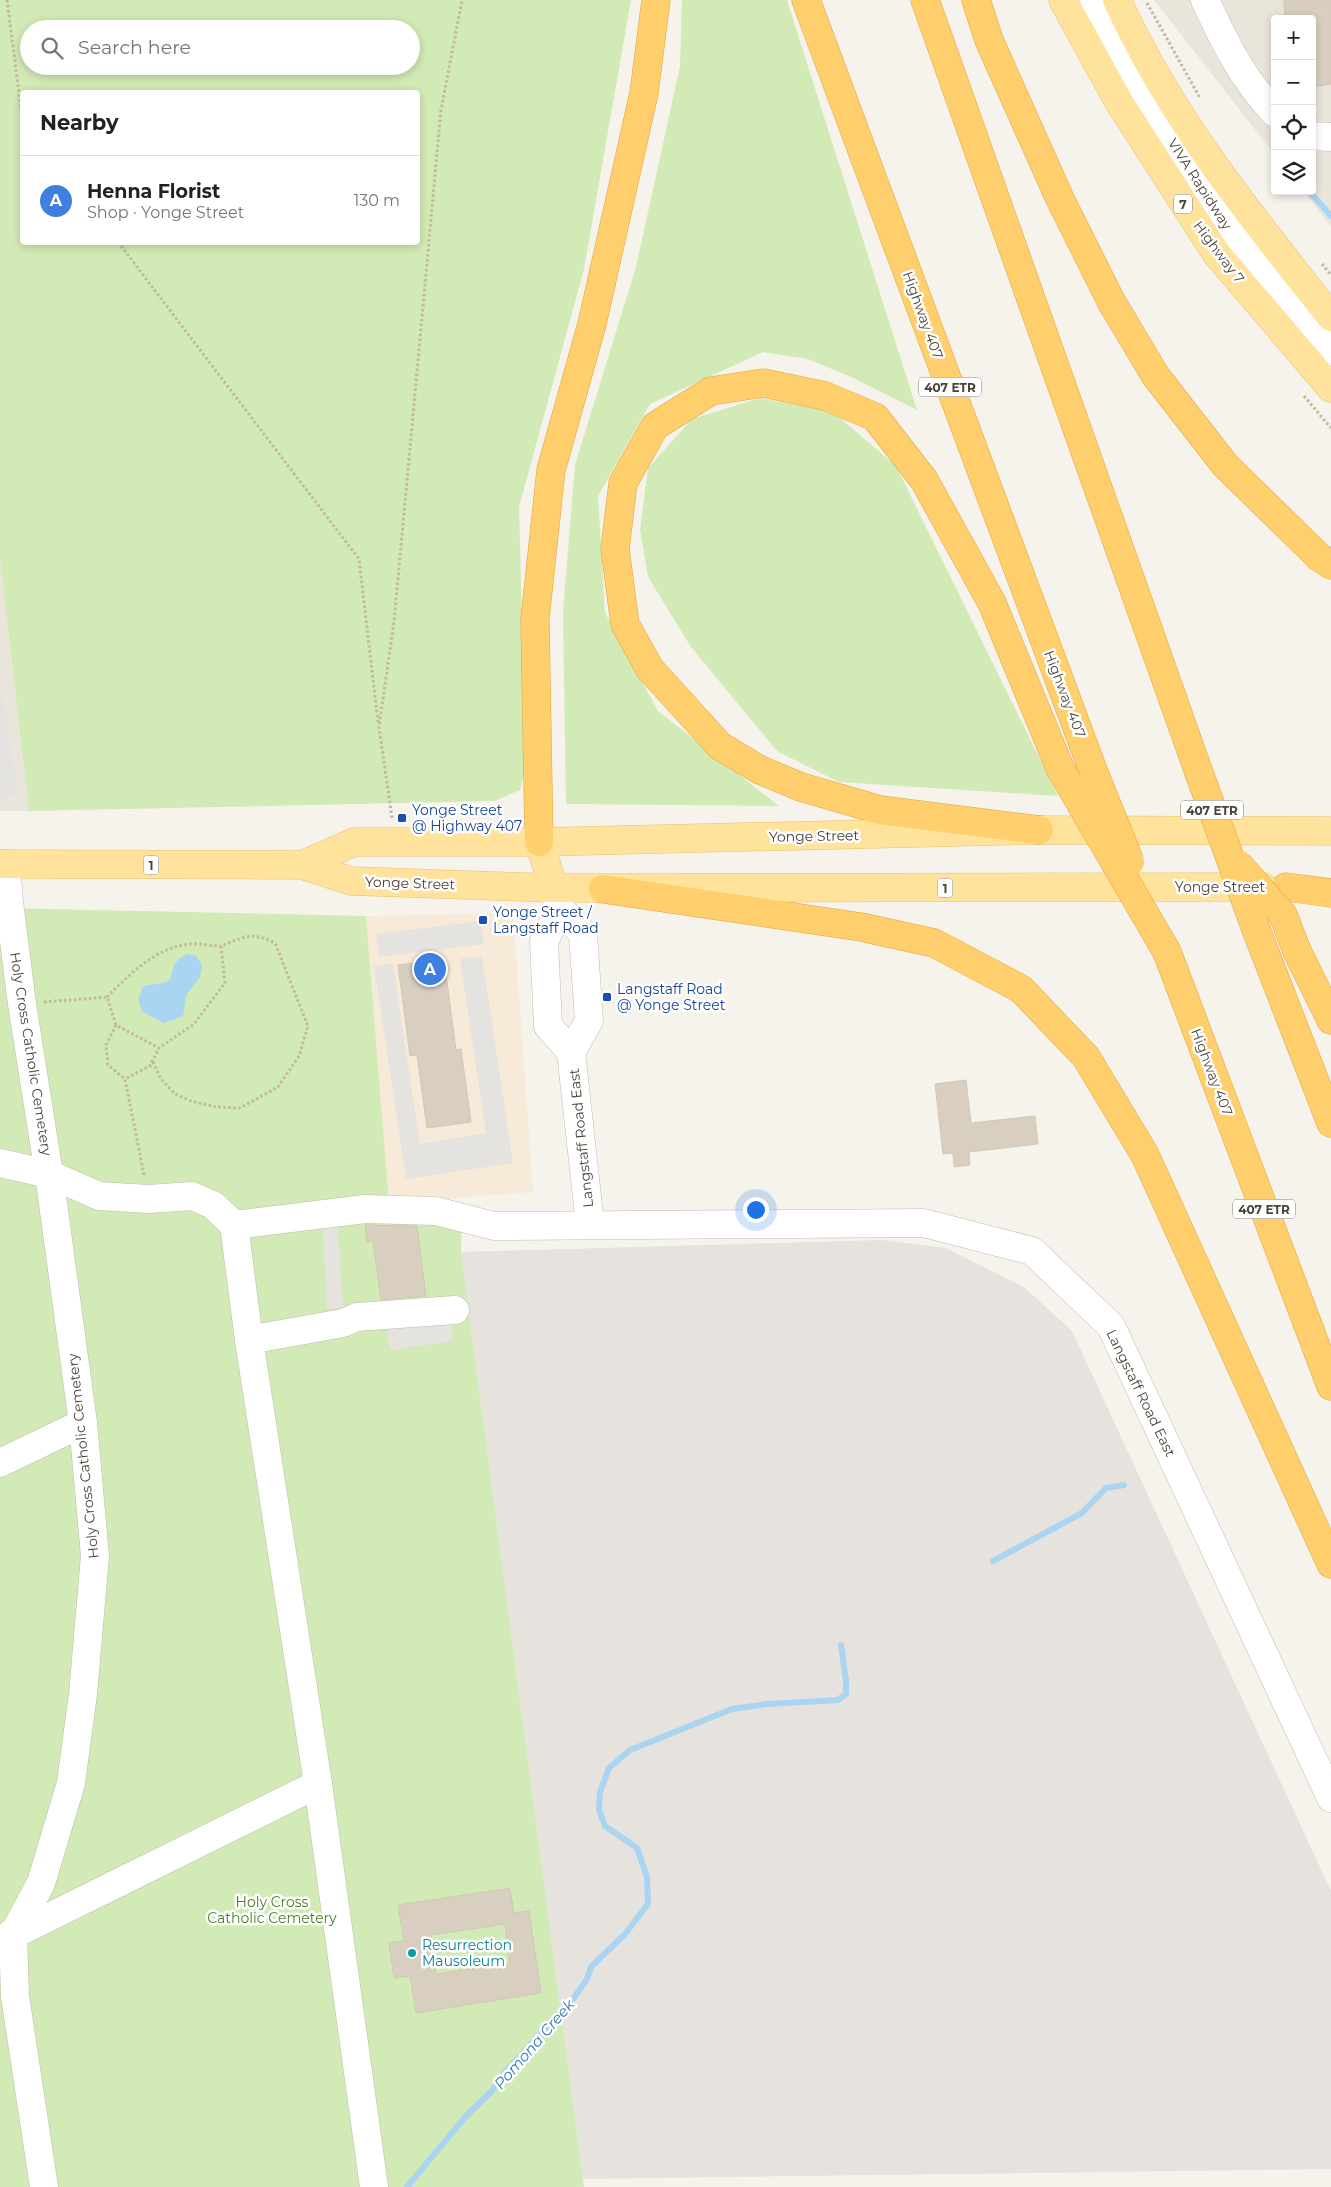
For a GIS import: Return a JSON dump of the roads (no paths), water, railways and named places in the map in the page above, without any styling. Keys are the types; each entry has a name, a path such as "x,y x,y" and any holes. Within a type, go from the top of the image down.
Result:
{"highway":[{"path":"539,842 535,619 551,470 592,324 644,93 656,0"},
{"name":"Highway 407","path":"806,0 1094,773 1167,952 1331,1386"},
{"name":"407 ETR","path":"925,0 1226,849 1331,1123"},
{"path":"976,0 989,40 1060,199 1111,301 1155,375 1225,465 1319,557 1331,565"},
{"path":"1039,830 880,810 801,787 760,770 720,746 650,669 626,624 615,549 623,483 655,426 711,391 763,383 825,396 875,417 924,480 992,603 1060,768 1167,952"},
{"path":"1226,849 1283,915 1297,951 1331,1020"},
{"path":"1286,887 1331,893"},
{"path":"603,889 861,927 934,943 1021,989 1086,1057 1145,1155 1331,1564"}],"main road":[{"name":"Highway 7","path":"1063,0 1119,102 1216,253 1331,388"},
{"path":"1117,0 1131,32 1186,125 1246,212 1331,316"},
{"name":"Yonge Street","path":"302,866 354,842 539,842 1039,830 1331,831"},
{"path":"539,842 557,898"},
{"name":"Yonge Street","path":"3,864 302,866 351,881 557,898 603,889 1331,886"}],"street":[{"name":"VIVA Rapidway","path":"1093,0 1123,64 1224,225 1331,352"},
{"path":"1205,0 1227,47 1258,96 1271,109"},
{"path":"1316,136 1331,137"},
{"name":"Holy Cross Catholic Cemetery","path":"3,864 22,1004 49,1174 83,1423 95,1556 83,1694 71,1783 42,1883 6,1932"},
{"name":"Langstaff Road East","path":"557,898 544,942 548,1026 571,1052 590,1224"},
{"name":"Langstaff Road East","path":"557,898 583,934 589,1021 571,1052"},
{"path":"0,1163 49,1174 99,1196 148,1199 192,1196 213,1205 234,1225 249,1340 318,1784 374,2187"},
{"name":"Langstaff Road East","path":"234,1225 365,1209 436,1211 494,1226 924,1222 1032,1251 1111,1326 1331,1798"},
{"path":"249,1340 343,1324 357,1317 455,1310"},
{"path":"0,1463 83,1423"},
{"path":"44,2187 6,1932 318,1784"}],"water":[{"path":"188,954 196,956 202,965 200,977 186,995 183,1016 164,1023 143,1012 138,1000 143,986 163,983 171,979 175,964 180,958"}],"waterway":[{"path":"1313,195 1331,216"},
{"name":"Pomona Creek","path":"993,1561 1082,1513 1106,1488 1124,1485"},
{"name":"Pomona Creek","path":"407,2187 467,2115 491,2092 505,2072 574,1998 587,1979 591,1967 625,1934 648,1904 647,1877 637,1848 605,1826 599,1810 600,1792 609,1768 630,1750 732,1709 768,1704 838,1700 846,1694 841,1645"}],"place":[{"name":"Yonge Street @ Highway 407","path":"402,818"},
{"name":"Yonge Street / Langstaff Road","path":"483,920"},
{"name":"Henna Florist","path":"430,969"},
{"name":"Langstaff Road @ Yonge Street","path":"607,997"},
{"name":"Resurrection Mausoleum","path":"412,1953"}]}
